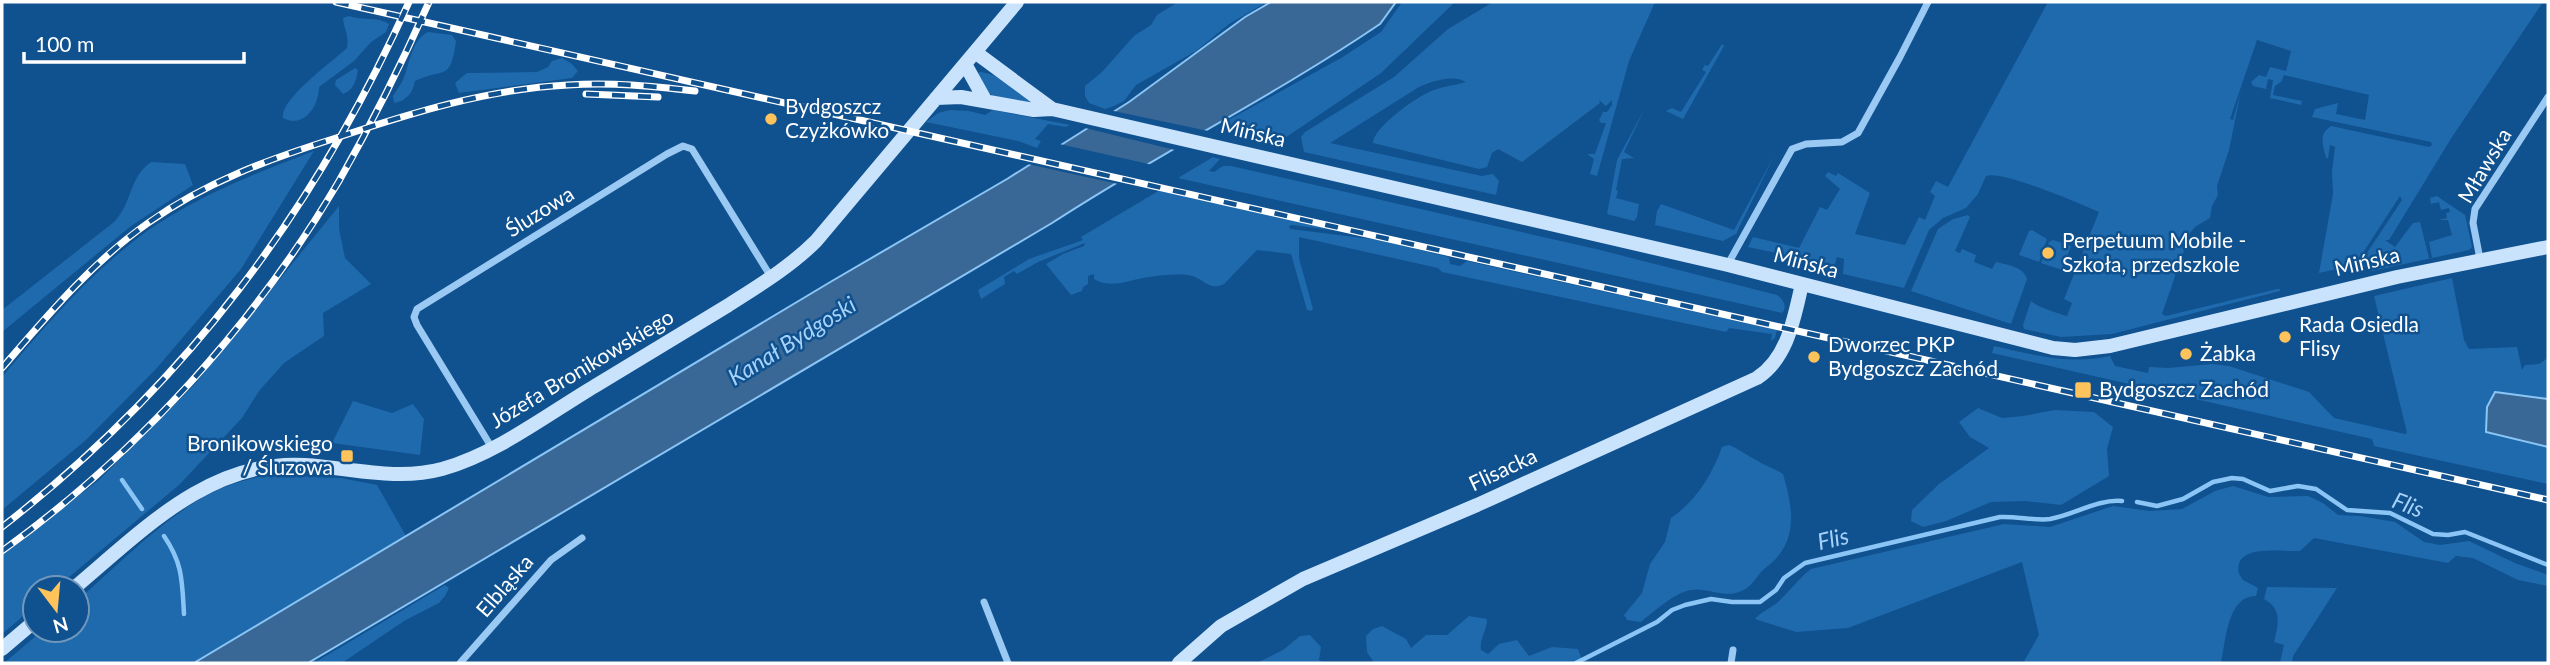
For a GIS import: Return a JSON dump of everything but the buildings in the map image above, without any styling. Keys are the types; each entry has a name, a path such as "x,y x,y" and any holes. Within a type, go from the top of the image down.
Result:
{"street":[{"name":"Józefa Bronikowskiego","path":"91,574 150,524 181,502 206,486 236,473 285,464 415,474 456,464 492,448 771,277 792,263 816,241 1017,2"},
{"path":"1728,265 1792,149 1807,144 1842,142 1858,133 1928,2"},
{"name":"Mińska","path":"975,52 1060,111"},
{"path":"965,64 985,100"},
{"name":"Mińska","path":"936,98 961,97 1034,110 1060,111 1728,265 2053,348 2075,350 2110,346 2388,279 2548,247"},
{"name":"Mławska","path":"2480,259 2473,223 2475,209 2548,97"},
{"name":"Śluzowa","path":"492,448 417,325 415,313 423,304 655,161 678,147 692,149 771,277"},
{"name":"Flisacka","path":"1179,663 1221,626 1303,579 1465,510 1767,372 1781,354 1794,320 1802,284"},
{"name":"Elbląska","path":"460,663 551,560 582,537"},
{"path":"984,602 1007,663"},
{"path":"2,649 21,633"},
{"path":"1731,663 1733,650"}],"shaded area":[{"path":"1178,2 1267,2 1229,24 1196,51 1136,85 1124,101 1105,109 1089,103 1085,96 1085,86 1102,72 1134,36 1151,25 1157,15"},
{"path":"1402,2 1455,2 1381,73 1282,140 1269,142 1224,126 1225,122 1341,58 1381,32"},
{"path":"1493,2 1655,2 1629,61 1597,176 1590,174 1594,159 1587,154 1595,154 1606,123 1599,120 1603,112 1607,112 1612,105 1612,100 1606,106 1599,100 1600,103 1522,162 1498,149 1492,153 1487,167 1479,169 1373,143 1387,122 1414,100 1434,90 1466,82 1449,78 1419,87 1330,143 1482,176 1493,174 1499,181 1496,195 1304,152 1301,137 1305,132 1394,77 1448,29"},
{"path":"2048,2 2543,2 2452,137 2389,240 2385,240 2395,247 2413,223 2420,222 2429,258 2432,258 2429,242 2452,235 2448,220 2439,220 2447,218 2449,208 2441,210 2439,202 2431,204 2430,198 2437,196 2465,215 2472,247 2469,250 2372,271 2365,268 2361,262 2402,200 2400,196 2355,265 2319,273 2333,194 2335,147 2330,145 2326,158 2322,140 2327,129 2331,126 2429,147 2432,145 2431,142 2312,117 2315,109 2338,103 2336,114 2365,120 2369,95 2284,75 2281,82 2275,86 2273,95 2302,101 2301,105 2270,98 2273,80 2268,79 2266,89 2253,86 2251,82 2259,75 2266,77 2270,67 2286,71 2291,51 2257,40 2230,119 2233,120 2241,91 2229,150 2217,186 2218,195 2210,218 2190,233 2162,314 2166,316 2277,289 2280,291 2112,334 2061,337 2024,329 2031,301 2067,316 2072,303 2064,299 2099,212 2041,188 1995,175 1986,176 1978,194 1966,208 1943,218 1929,230 1904,288 1843,274 1844,259 1837,257 1833,272 1793,262 1786,255 1748,247 1753,237 1799,248 1820,207 1827,210 1840,189 1825,176 1828,172 1836,176 1838,173 1870,193 1855,234 1905,245 1919,217 1925,220 1935,196 1930,192 1936,181 1948,187"},
{"path":"349,16 380,20 389,24 386,32 371,42 354,61 319,87 309,114 291,121 283,118 284,110 298,91 347,48 343,18"},
{"path":"428,32 452,35 456,41 449,68 415,81 408,96 394,103 393,96 402,82 417,41"},
{"path":"1722,44 1724,46 1683,119 1666,111 1672,108 1681,112 1706,72 1702,70 1705,65 1708,66"},
{"path":"562,58 578,71 572,78 459,93 455,83 467,73 537,72 548,67 552,61"},
{"path":"355,68 358,70 354,85 343,94 335,85 336,80"},
{"path":"978,73 1002,80 1035,104 996,98 989,93"},
{"path":"1645,108 1624,152 1634,158 1622,159 1616,190 1616,198 1639,204 1634,221 1607,214 1617,160"},
{"path":"950,110 985,115 993,110 1070,125 1066,127 1048,124 1035,139 1041,141 1037,148 1018,141 926,122 938,113"},
{"path":"314,151 241,269 156,369 86,440 2,510 2,377 31,343 91,279 145,233 215,192"},
{"path":"1775,154 1736,234 1723,241 1655,225 1661,204 1734,230"},
{"path":"1213,157 1220,159 1209,171 1231,166 1596,249 1777,295 1785,308 1782,313 1178,178"},
{"path":"151,162 185,164 193,185 131,226 2,332 2,310 114,222 120,215 138,175"},
{"path":"1160,190 1340,231 1292,225 1289,226 1290,229 1379,240 1449,257 1450,264 1460,266 1467,261 1777,330 1771,341 1772,334 1729,328 1726,332 1442,272 1438,268 1299,237 1299,258 1313,309 1311,311 1307,310 1291,254 1257,250 1219,286 1188,275 1154,276 1108,284 1094,279 1094,274 1088,276 1088,284 1082,291 1071,295 1046,264 1084,246 1085,243 1038,262 1017,274 1014,271 1004,277 1005,284 981,299 978,290 1029,259 1083,240 1081,237"},
{"path":"339,206 339,229 345,258 371,284 323,313 324,336 284,363 259,391 242,418 179,485 73,574 21,574 21,618 2,634 2,554 99,480 194,385"},
{"path":"1968,215 1970,217 1955,251 1960,253 1962,249 1976,255 1974,262 1992,269 1996,262 2015,267 2023,272 2027,279 2011,324 1911,291 1938,229 1953,219"},
{"path":"2032,230 2047,239 2039,262 2019,255 2029,231"},
{"path":"2053,240 2071,246 2062,270 2041,263 2049,242"},
{"path":"2452,278 2464,340 2469,349 2517,347 2522,370 2525,365 2539,364 2548,358 2548,484 2374,446 2372,439 1992,353 1994,346 2066,359 2110,356 2115,366 2148,373 2149,367 2212,364 2229,366 2309,392 2334,418 2405,434 2407,433 2374,296"},
{"path":"353,401 392,413 413,404 424,419 420,455 332,443"},
{"path":"1978,408 2002,418 2055,410 2094,412 2113,427 2107,449 2109,476 2061,505 2026,501 1991,502 1946,521 1923,527 1911,521 1912,510 1939,484 1989,448 1970,437 1959,422"},
{"path":"1729,445 1783,474 1791,516 1784,547 1775,560 1743,590 1727,594 1691,590 1672,598 1641,622 1627,620 1624,615 1642,593 1650,564 1665,542 1671,518 1695,495 1708,477 1722,447"},
{"path":"267,475 341,478 377,485 406,536 194,663 4,663 26,644 91,644 91,588 176,515 193,503 239,482"},
{"path":"2233,486 2268,497 2308,496 2323,503 2338,515 2395,522 2424,542 2440,545 2469,541 2548,575 2548,586 2518,580 2473,558 2456,556 2448,563 2314,538 2300,551 2250,553 2243,557 2239,564 2239,574 2243,580 2258,588 2256,596 2246,598 2234,611 2221,663 2023,663 2039,635 2022,562 1848,628 1796,632 1755,619 1778,602 1811,569 2004,524 2050,527 2113,506 2150,511 2182,509 2215,491"},
{"path":"445,585 449,588 439,603 404,621 342,663 314,663"},
{"path":"2267,587 2337,588 2293,656 2292,663 2280,663 2284,645 2274,642 2278,618 2274,608 2264,599"},
{"path":"1469,616 1487,619 1481,650 1488,654 1499,644 1517,640 1529,656 1552,647 1578,649 1583,663 1374,663 1367,652 1366,636 1373,629 1382,626 1406,639 1411,648 1426,635 1447,635"},
{"path":"1310,635 1321,647 1319,660 1324,663 1257,663 1283,650 1300,636"}],"water":[{"name":"Kanał Bydgoski","path":"1271,2 1396,2 1380,24 1299,76 308,663 194,663 1007,179 1129,102 1245,17"},
{"path":"2495,392 2548,399 2548,447 2486,432 2487,407"}],"pier":[{"path":"1109,110 1213,132 1179,151 1081,127"},
{"path":"1055,143 1153,165 1118,184 1023,163"}],"waterway":[{"name":"Flis","path":"2137,502 2157,506 2183,499 2213,482 2232,478 2243,479 2270,491 2298,486 2316,489 2347,510 2390,513 2433,534 2465,532 2548,565"},
{"path":"122,480 142,509"},
{"name":"Flis","path":"1576,663 1685,605 1711,599 1760,602 1776,590 1784,578 1805,563 2000,517 2050,519 2104,502 2122,501"},
{"path":"164,536 178,564 184,614"}],"railway":[{"path":"336,2 2548,500"},
{"path":"2,527 68,472 129,415 186,354 238,290 287,223 331,153 372,79 409,2"},
{"path":"2,551 52,513 146,429 190,383 270,286 339,181 386,93 429,2"},
{"path":"2,368 70,291 127,239 192,195 262,163 421,111 509,91 600,84 695,91"},
{"path":"586,94 658,97"}],"place":[{"name":"Bydgoszcz Czyżkówko","path":"771,119"},
{"name":"Perpetuum Mobile - Szkoła, przedszkole","path":"2048,253"},
{"name":"Rada Osiedla Flisy","path":"2285,337"},
{"name":"Żabka","path":"2186,354"},
{"name":"Dworzec PKP Bydgoszcz Zachód","path":"1814,357"},
{"name":"Bydgoszcz Zachód","path":"2083,390"},
{"name":"Bronikowskiego / Śluzowa","path":"347,456"}]}
